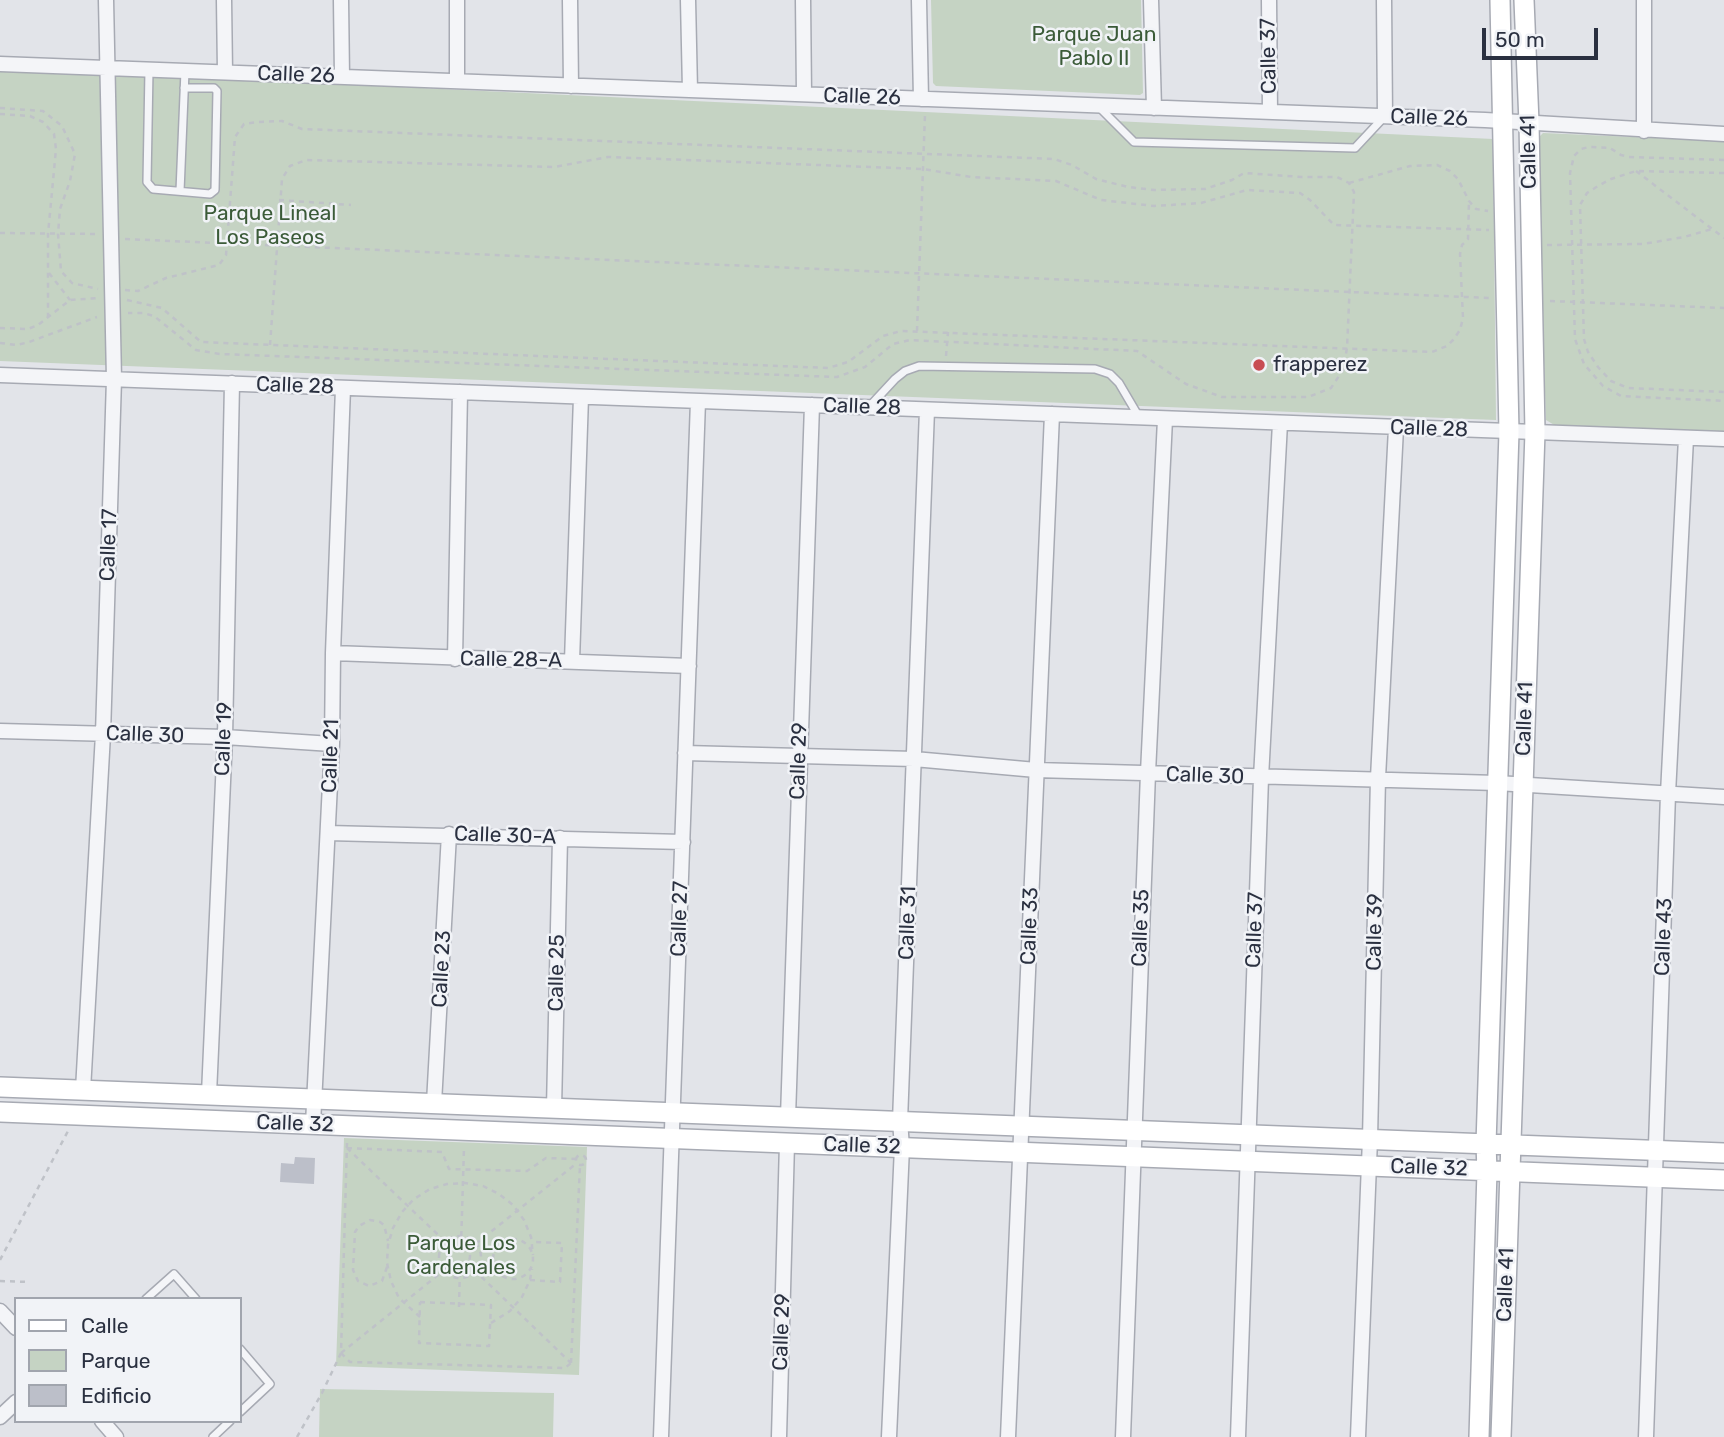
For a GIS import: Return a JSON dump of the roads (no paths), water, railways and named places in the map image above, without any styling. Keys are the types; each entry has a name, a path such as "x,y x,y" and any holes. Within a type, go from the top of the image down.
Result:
{"street":[{"name":"Calle 17","path":"83,1090 103,734 114,379 106,0"},
{"path":"224,0 225,72"},
{"path":"341,0 342,77"},
{"path":"457,0 457,81"},
{"path":"570,0 571,86"},
{"path":"688,0 690,90"},
{"path":"803,0 804,94"},
{"path":"919,0 921,99"},
{"path":"1151,0 1154,108"},
{"name":"Calle 37","path":"1269,0 1270,112"},
{"path":"1384,0 1385,117"},
{"name":"Calle 41","path":"1479,1437 1509,432 1500,0"},
{"name":"Calle 41","path":"1501,1437 1535,432 1524,0"},
{"path":"1643,131 1644,0"},
{"name":"Calle 26","path":"0,64 1504,121 1724,134"},
{"name":"Calle 28","path":"0,375 1724,439"},
{"name":"Calle 19","path":"209,1094 225,737 232,383"},
{"name":"Calle 21","path":"313,1124 332,744 344,388"},
{"path":"455,659 460,392"},
{"path":"572,661 580,397"},
{"name":"Calle 27","path":"661,1437 698,401"},
{"name":"Calle 29","path":"788,1117 811,405"},
{"name":"Calle 31","path":"889,1437 928,410"},
{"name":"Calle 33","path":"1008,1437 1052,414"},
{"name":"Calle 35","path":"1123,1437 1133,1130 1164,419"},
{"name":"Calle 37","path":"1238,1437 1261,778 1280,423"},
{"name":"Calle 39","path":"1358,1437 1370,1139 1378,778 1396,428"},
{"name":"Calle 43","path":"1646,1437 1668,794 1686,438"},
{"name":"Calle 28-A","path":"333,653 689,666"},
{"name":"Calle 30","path":"0,730 225,737 332,744"},
{"name":"Calle 30","path":"685,753 914,759 1035,770 1497,783 1724,797"},
{"name":"Calle 30-A","path":"328,832 682,842"},
{"name":"Calle 23","path":"434,1103 449,834"},
{"name":"Calle 25","path":"554,1108 560,838"},
{"name":"Calle 32","path":"0,1087 1724,1153"},
{"name":"Calle 32","path":"0,1112 1724,1180"},
{"name":"Calle 29","path":"779,1437 787,1143"},
{"path":"0,1311 14,1326"},
{"path":"0,1417 14,1404"},
{"path":"104,1423 116,1437"}],"lane":[{"path":"149,69 147,182 153,188 210,194 215,190 217,91 214,88 184,88"},
{"path":"180,191 185,71"},
{"path":"1097,106 1134,142 1355,148 1385,117"},
{"path":"868,407 895,379 905,371 919,366 1096,369 1110,374 1119,383 1140,418"},
{"path":"148,1297 174,1274 194,1297"},
{"path":"242,1351 270,1384 242,1410"},
{"path":"213,1437 228,1423"}],"place":[{"name":"frapperez","path":"1259,365"}],"park label":[{"name":"Parque Juan Pablo II","path":"1094,47"},
{"name":"Parque Lineal Los Paseos","path":"270,226"},
{"name":"Parque Los Cardenales","path":"461,1256"}]}
